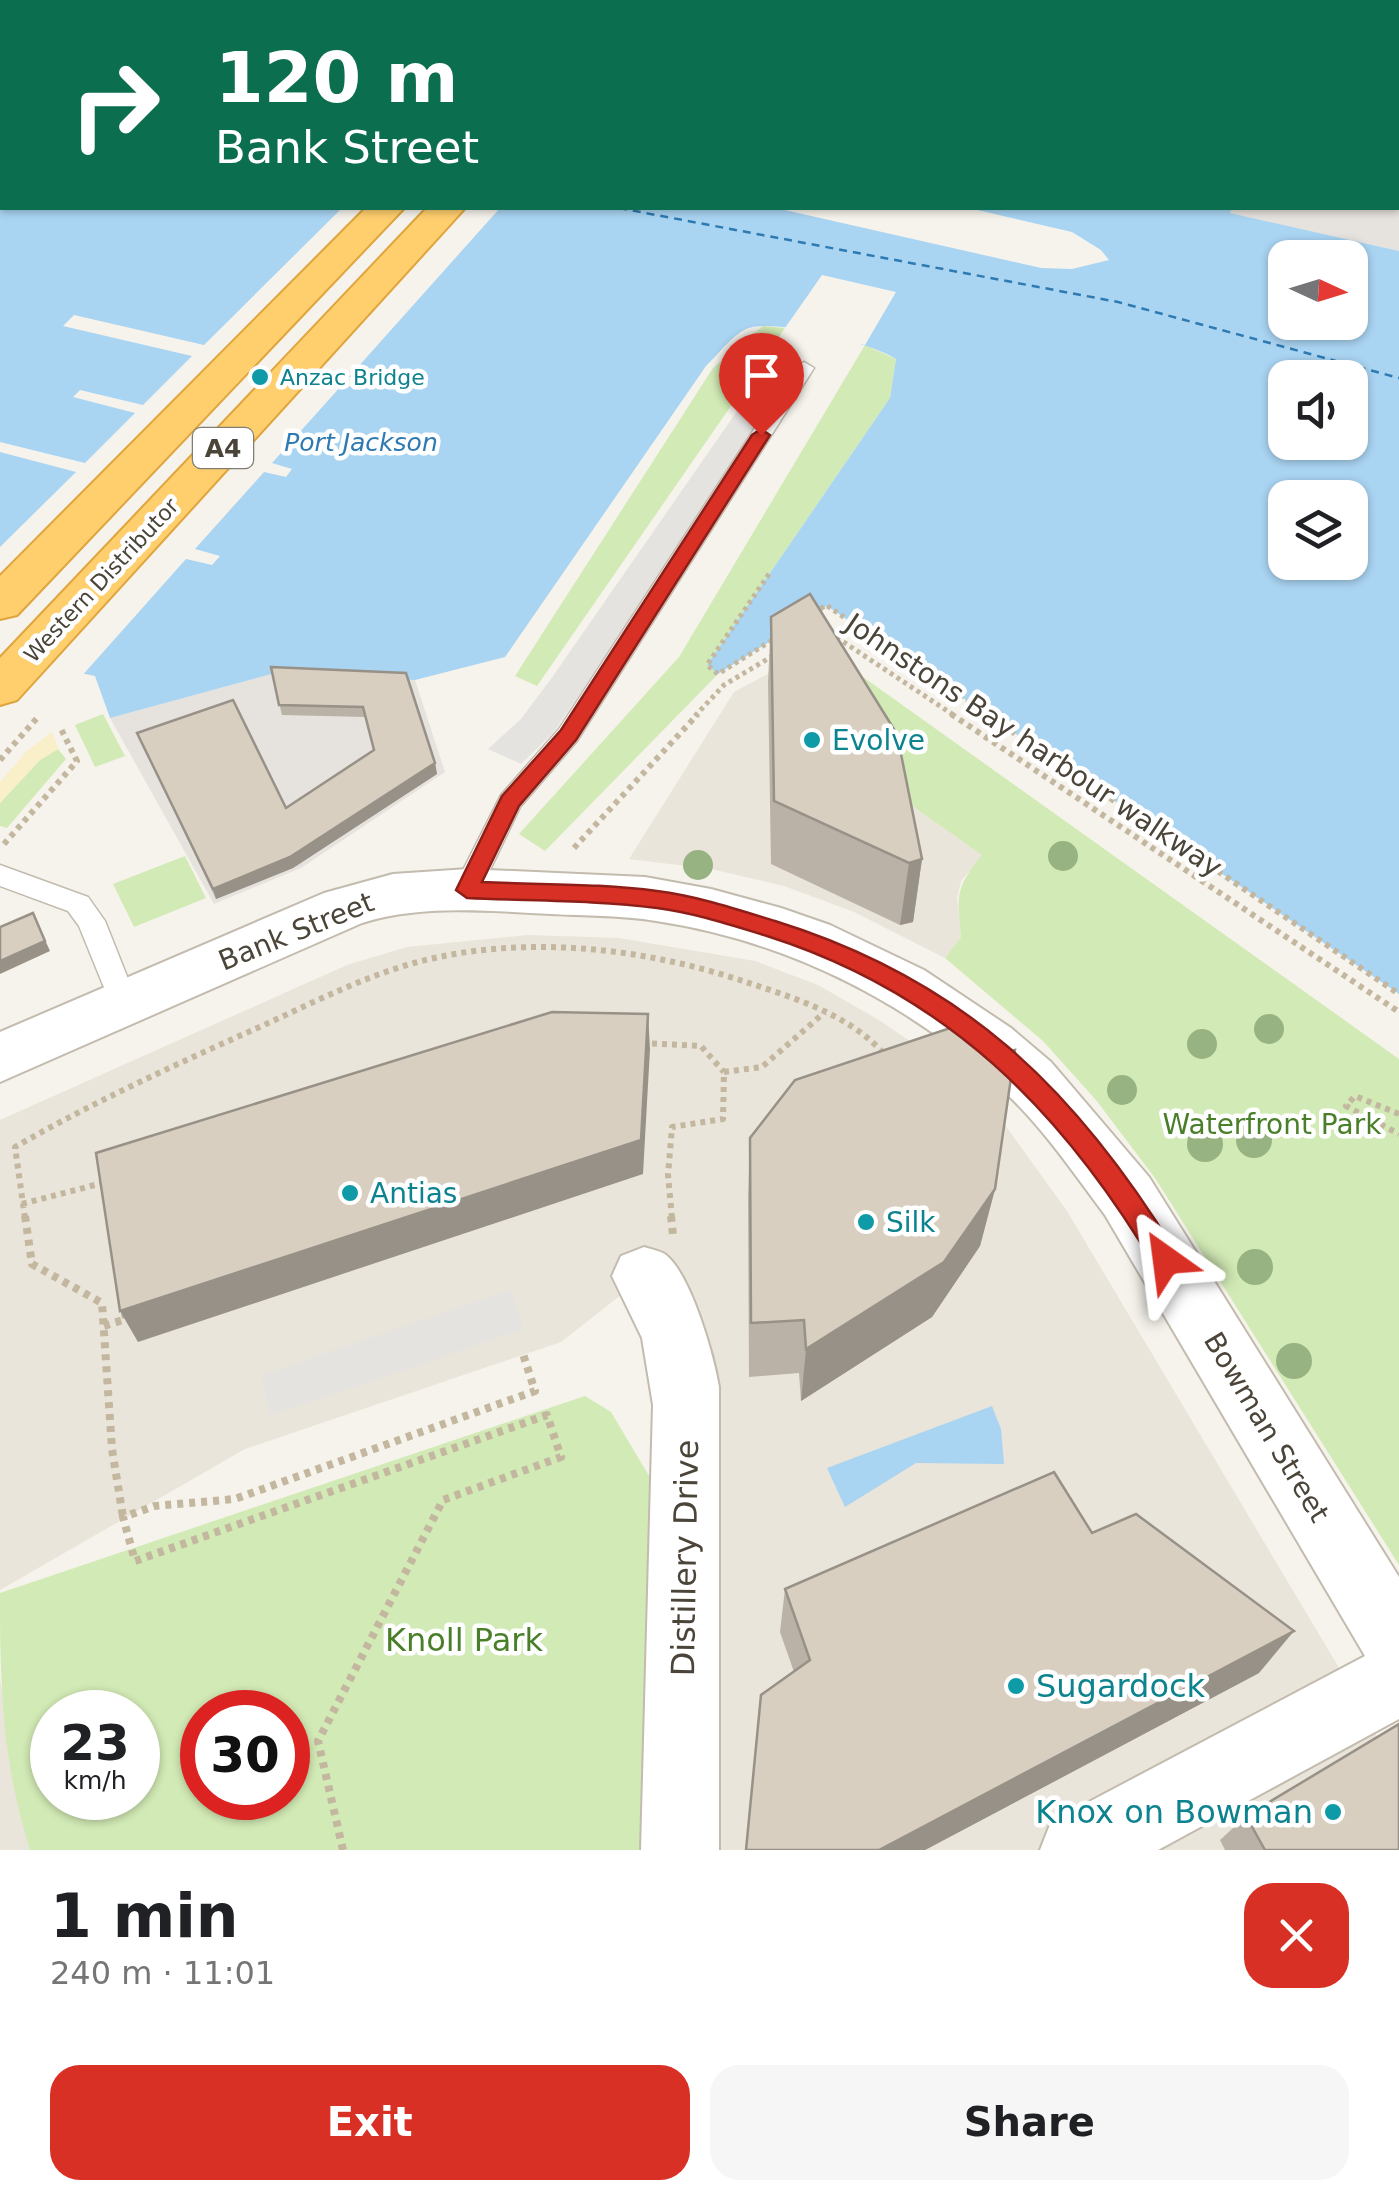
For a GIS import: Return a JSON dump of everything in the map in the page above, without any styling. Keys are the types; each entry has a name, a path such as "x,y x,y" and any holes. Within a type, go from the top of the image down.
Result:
{"highway":[{"name":"Western Distributor","path":"0,604 384,210"},
{"name":"Western Distributor","path":"0,688 445,210"}],"street":[{"name":"Bowman Street","path":"467,890 655,899 708,909 823,945 879,970 970,1028 1031,1080 1127,1196 1399,1644"},
{"name":"Bank Street","path":"0,1058 372,897 402,891 467,890"},
{"name":"Distillery Drive","path":"644,1276 664,1304 673,1326 684,1360 687,1406 680,1850"},
{"path":"1079,1850 1399,1678"}],"lane":[{"path":"467,890 510,802 568,735 804,368"},
{"path":"0,876 78,904 91,922 124,1004"}],"path":[{"path":"769,574 707,665 718,674 780,635"},
{"path":"811,615 826,606 1399,994"},
{"name":"Johnstons Bay harbour walkway","path":"822,628 1399,1012"},
{"path":"545,894 556,868 724,684 790,647"},
{"path":"0,849 78,760 61,730"},
{"path":"343,1850 318,1741 443,1500 560,1457 547,1416 135,1561 112,1449 102,1302 32,1264 15,1147 85,1106 365,980 416,963 480,950 646,955 702,968 825,1012 884,1052 871,1064"},
{"path":"724,1072 762,1066 825,1012"},
{"path":"634,1042 700,1046 724,1072 723,1119 672,1127 668,1175"},
{"path":"1399,1114 1356,1096 1346,1106 1399,1134"},
{"path":"22,1204 117,1179"},
{"path":"104,1326 126,1319 123,1301"},
{"path":"123,1517 155,1506 235,1498 535,1392 523,1354"}],"shaded area":[{"path":"1399,210 1399,251 1368,244 1368,240 1350,240 1229,213"},
{"path":"767,368 796,375 553,733 521,764 488,749 521,719 553,676"},
{"path":"814,649 904,800 983,855 961,881 957,898 961,937 945,958 854,912 784,886 711,869 629,859 734,692"},
{"path":"279,672 415,680 445,772 301,868 214,904 110,718"},
{"path":"528,935 619,938 755,961 818,985 879,1020 933,1057 995,1111 1067,1211 1357,1698 1399,1779 1399,1850 680,1850 688,1464 644,1277 561,1342 245,1449 0,1590 0,1120 347,965 407,947"},
{"path":"511,1290 524,1329 270,1416 261,1375"},
{"path":"0,1679 24,1829 30,1850 0,1850"}],"green space":[{"path":"763,326 785,328 537,686 515,676 713,368"},
{"path":"865,345 896,359 890,398 707,665 718,674 545,851 519,834 679,657"},
{"name":"Waterfront Park","path":"828,652 1399,1059 1399,1565 1155,1178 1096,1100 1043,1041 945,958 961,937 962,885 982,855 904,800"},
{"path":"103,714 125,756 95,767 75,725"},
{"path":"58,749 66,759 7,828 0,826 0,803 40,760"},
{"path":"185,856 206,898 134,927 113,884"},
{"name":"Knoll Park","path":"585,1396 611,1412 658,1491 648,1850 30,1850 8,1754 0,1593"}],"sand":[{"path":"52,732 58,749 40,760 0,803 0,782 27,751"}],"water":[{"name":"Port Jackson","path":"0,210 1231,210 1230,213 1350,240 1268,240 1268,340 1368,340 1368,244 1399,251 1399,994 827,606 718,674 707,665 890,398 896,359 822,333 759,326 740,332 725,346 706,366 505,657 415,680 279,672 110,718 95,676 0,656"},
{"path":"992,1406 1001,1429 1004,1464 916,1463 845,1507 827,1468"}],"pier":[{"name":"Anzac Bridge","path":"340,210 498,210 349,377 368,382 362,389 342,385 272,463 292,469 286,477 264,472 195,549 220,556 212,565 186,559 80,678 0,661 0,547 76,472 0,452 0,442 85,463 135,413 73,397 80,390 143,405 192,356 63,326 74,315 204,345"},
{"path":"785,210 978,210 1072,232 1101,250 1109,260 1072,269 1041,268"},
{"path":"822,275 896,292 865,345 785,328"}],"building":[{"path":"810,594 897,734 922,859 909,863 774,801 771,617"},
{"path":"271,667 406,673 435,763 290,857 213,889 137,733 233,700 286,808 374,750 363,707 279,705"},
{"path":"33,913 45,941 0,961 0,927"},
{"name":"Antias","path":"552,1012 648,1014 641,1140 120,1311 96,1153"},
{"name":"Silk","path":"971,1021 990,1056 1015,1050 995,1189 944,1262 806,1349 804,1320 751,1323 750,1138 795,1080"},
{"name":"Sugardock","path":"1054,1472 1092,1533 1136,1514 1294,1631 879,1850 746,1850 761,1695 810,1660 785,1589"},
{"name":"Knox on Bowman","path":"1399,1724 1399,1850 1265,1850 1246,1816"}],"ferry route":[{"path":"630,210 1118,302 1399,378"}],"place":[{"name":"Anzac Bridge","path":"260,377"},
{"name":"Evolve","path":"812,740"},
{"name":"Antias","path":"350,1193"},
{"name":"Silk","path":"866,1222"},
{"name":"Sugardock","path":"1016,1686"},
{"name":"Knox on Bowman","path":"1333,1812"}],"route":[{"path":"761,435 568,735 510,802 467,890 655,899 708,909 759,922 879,970 970,1028 1031,1080 1127,1196 1166,1260"}]}
